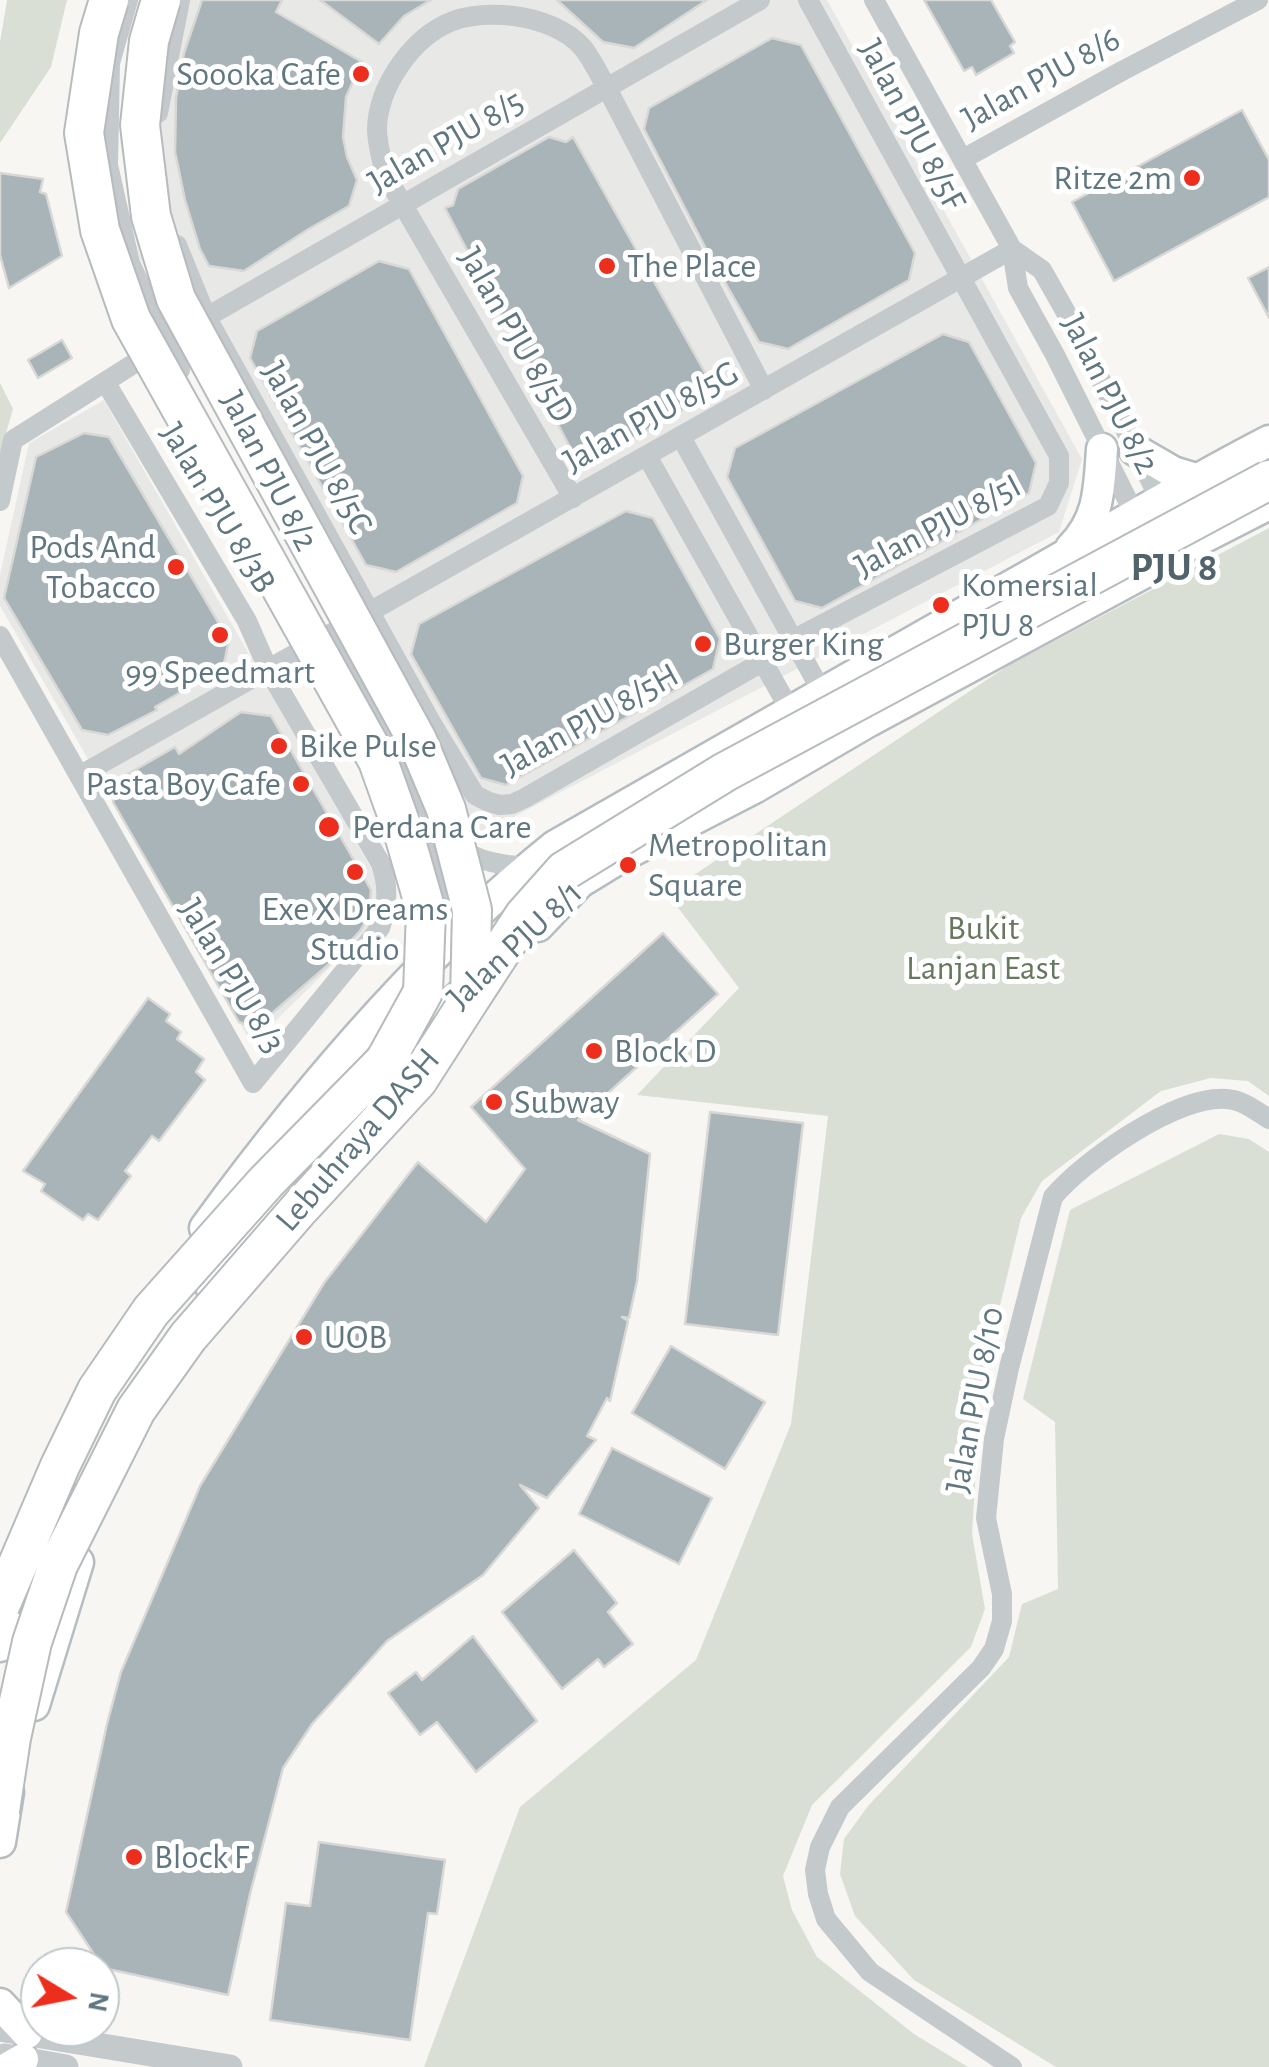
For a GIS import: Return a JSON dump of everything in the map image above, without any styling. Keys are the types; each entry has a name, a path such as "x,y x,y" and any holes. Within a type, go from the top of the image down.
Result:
{"highway":[{"name":"Lebuhraya DASH","path":"0,1606 97,1390 151,1310 266,1182 384,1061 423,992 426,911 378,761 132,319 100,230 84,133 99,33 109,0"},
{"path":"161,0 149,41 140,125 151,216 176,299 416,740 446,809 472,910 470,999"},
{"name":"Lebuhraya DASH","path":"0,1810 32,1642 58,1564 136,1410 188,1337 418,1080 524,916 564,870 724,772 1269,480"}],"main road":[{"name":"Jalan PJU 8/1","path":"0,1646 16,1590 90,1411 176,1268 262,1150 436,953 555,846 1269,441"},
{"path":"1062,558 1094,515 1102,449"},
{"path":"1135,450 1172,472 1196,479"},
{"name":"Jalan PJU 8/1","path":"0,1842 6,1800 77,1564 157,1370 287,1178 392,1060 530,934 580,882 1269,504"},
{"path":"0,2004 12,2049"}],"street":[{"name":"Jalan PJU 8/2","path":"128,0 110,63 108,165 130,263 166,343 442,835 472,857 496,864 529,866"},
{"name":"Jalan PJU 8/5C","path":"180,0 156,122 170,230 206,316 372,611"},
{"name":"Jalan PJU 8/5","path":"0,500 13,440 206,316 760,0"},
{"name":"Jalan PJU 8/5F","path":"808,0 960,280"},
{"name":"Jalan PJU 8/2","path":"874,0 1012,250 1018,288 1102,449 1147,507 1171,557"},
{"name":"Jalan PJU 8/6","path":"962,159 1258,0"},
{"name":"Jalan PJU 8/5D","path":"573,498 385,174 377,129 381,103 390,82 411,52 452,21 485,16 523,17 564,32 582,48 764,390"},
{"name":"Jalan PJU 8/2","path":"1012,250 1042,270 1076,332 1135,450 1147,507 1171,557"},
{"name":"Jalan PJU 8/5G","path":"327,636 1012,250"},
{"name":"Jalan PJU 8/5I","path":"794,640 1048,506 1059,483 1058,456 960,280"},
{"name":"Jalan PJU 8/3B","path":"106,383 247,621 268,669"},
{"path":"680,437 822,692"},
{"path":"647,456 790,710"},
{"name":"Jalan PJU 8/5H","path":"372,611 432,724 476,795 500,805 525,798 762,662"},
{"path":"0,636 79,776 327,636"},
{"name":"Jalan PJU 8/2","path":"327,636 438,872 443,914 436,953"},
{"name":"Jalan PJU 8/3","path":"79,776 253,1083 380,928 387,889 381,864 268,669"},
{"name":"Jalan PJU 8/10","path":"1012,2067 870,1972 826,1919 818,1894 816,1870 820,1847 840,1807 981,1668 994,1648 1002,1621 1002,1594 986,1518 994,1439 1054,1198 1092,1160 1187,1104 1229,1099 1246,1104 1269,1119"},
{"path":"12,2049 66,2067"},
{"path":"12,2049 230,2067"}],"shaded area":[{"path":"153,0 827,0 1082,459 1059,532 475,837 139,257 120,140"},
{"path":"104,400 380,884 379,919 252,1044 0,606 0,575 29,443"}],"green space":[{"path":"7,0 67,0 51,67 0,143 0,42"},
{"path":"0,383 13,409 0,454"},
{"name":"Bukit Lanjan East","path":"1269,528 1269,1096 1248,1081 1211,1078 1161,1091 1042,1181 1021,1218 981,1385 972,1534 985,1609 971,1647 812,1805 783,1876 792,1910 817,1957 914,2034 968,2067 424,2067 520,1807 696,1660 791,1424 828,1116 637,1095 739,988 667,893 1009,665"},
{"path":"1219,1134 1249,1139 1269,1152 1269,2067 1056,2067 914,1980 855,1916 840,1874 844,1839 868,1806 1009,1657 1022,1604 1058,1589 1055,1422 1023,1399 1070,1210"}],"building":[{"path":"202,0 282,0 276,12 362,62 346,97 343,137 357,180 349,206 244,271 209,266 185,200 175,152 176,98 184,53"},
{"path":"320,0 431,0 404,16 379,44"},
{"path":"557,0 707,0 634,48 603,42"},
{"path":"924,0 991,0 1015,42 1010,46 1014,53 976,75 972,67 964,71"},
{"path":"772,38 801,45 915,253 909,280 788,349 759,342 644,129 649,108"},
{"name":"Ritze 2m","path":"1242,110 1269,160 1269,197 1114,281 1072,202"},
{"path":"549,137 566,142 573,137 708,378 698,386 693,404 603,455 585,449 573,453 445,208 453,205 458,189"},
{"path":"0,173 43,179 40,192 46,194 62,256 9,288 0,255"},
{"path":"379,261 409,269 523,476 517,503 396,572 366,565 250,358 257,331"},
{"path":"1269,267 1269,318 1248,278"},
{"path":"943,334 969,342 1036,463 1029,493 822,608 795,601 727,477 735,448"},
{"path":"62,340 72,358 38,378 28,360"},
{"path":"84,433 109,437 228,645 223,668 155,707 157,710 108,735 82,730 4,598 36,457"},
{"path":"626,511 653,518 720,639 713,669 506,785 481,778 411,654 419,624"},
{"path":"241,712 271,716 371,890 369,916 360,931 329,964 255,1028 239,1022 113,802 119,779 175,747 179,754"},
{"path":"663,933 718,994 578,1120 650,1154 637,1281 629,1318 622,1317 628,1321 610,1401 607,1398 587,1436 596,1440 547,1498 520,1485 539,1508 483,1575 387,1641 312,1724 283,1768 228,1995 120,1972 120,1947 89,1947 66,1912 121,1672 200,1486 324,1283 418,1162 486,1222 525,1169 471,1107"},
{"path":"148,998 170,1014 166,1021 181,1032 177,1039 204,1059 196,1072 205,1080 159,1141 152,1136 125,1171 131,1176 98,1220 88,1214 83,1220 41,1191 45,1184 23,1171"},
{"path":"710,1112 803,1123 778,1335 685,1324"},
{"path":"671,1346 765,1402 725,1469 632,1413"},
{"path":"612,1448 712,1498 679,1564 579,1514"},
{"path":"574,1550 617,1603 608,1612 633,1644 604,1667 598,1659 562,1689 502,1612"},
{"path":"473,1636 537,1721 476,1772 437,1722 420,1735 388,1693 416,1672 422,1680"},
{"path":"319,1842 445,1860 437,1914 428,1913 410,2040 270,2020 286,1903 310,1906"}],"place":[{"name":"Soooka Cafe","path":"361,74"},
{"name":"Ritze 2m","path":"1192,178"},
{"name":"The Place","path":"607,266"},
{"name":"Pods And Tobacco","path":"176,567"},
{"name":"Komersial PJU 8","path":"941,605"},
{"name":"99 Speedmart","path":"220,635"},
{"name":"Burger King","path":"703,644"},
{"name":"Bike Pulse","path":"279,746"},
{"name":"Pasta Boy Cafe","path":"301,784"},
{"name":"Perdana Care","path":"329,827"},
{"name":"Metropolitan Square","path":"628,865"},
{"name":"Exe X Dreams Studio","path":"355,872"},
{"name":"Block D","path":"594,1051"},
{"name":"Subway","path":"494,1102"},
{"name":"UOB","path":"304,1337"},
{"name":"Block F","path":"134,1857"}],"district":[{"name":"PJU 8","path":"1174,568"}]}
